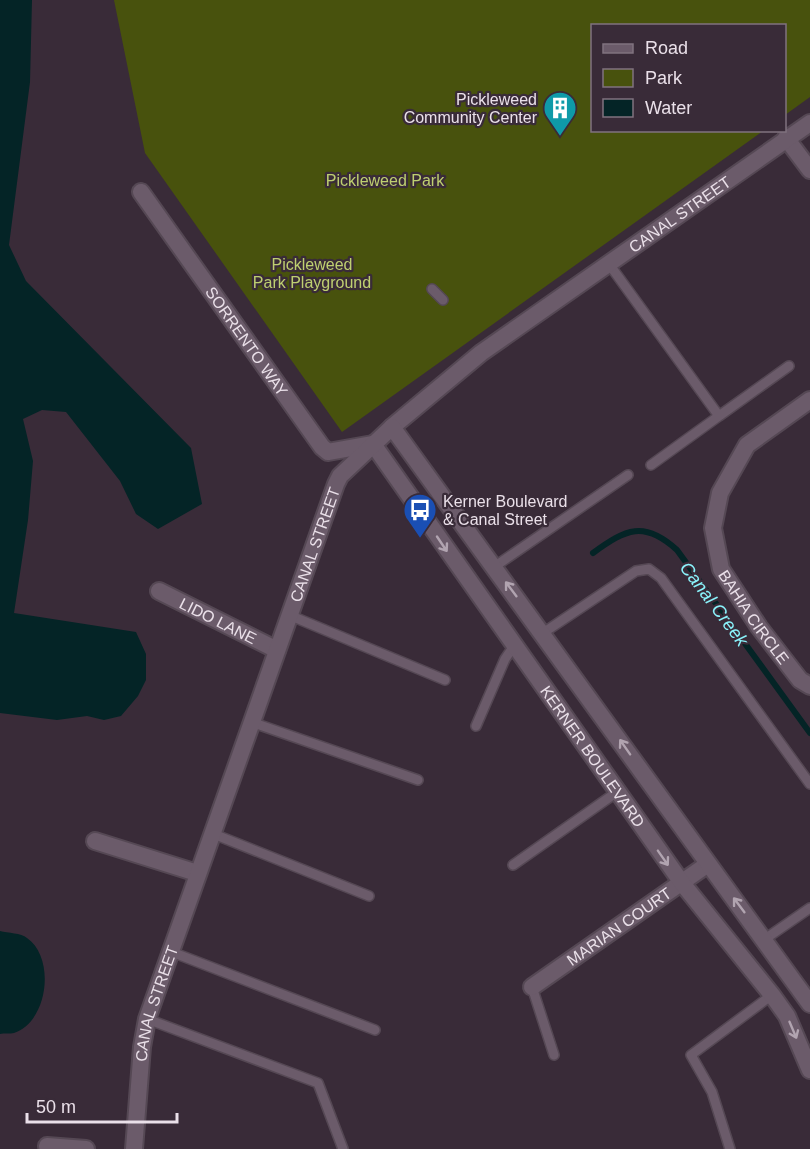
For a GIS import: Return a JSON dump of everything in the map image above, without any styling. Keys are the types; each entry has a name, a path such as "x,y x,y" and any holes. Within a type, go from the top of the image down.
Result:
{"street":[{"name":"CANAL STREET","path":"134,1149 142,1047 147,1019 211,833 340,476 392,427 481,353 810,123"},
{"path":"786,138 810,170"},
{"name":"SORRENTO WAY","path":"141,192 317,441 328,452 373,444"},
{"name":"BAHIA CIRCLE","path":"810,400 747,445 720,493 713,528 722,568 759,627 800,680 810,686"},
{"name":"KERNER BOULEVARD","path":"392,427 810,1004"},
{"name":"KERNER BOULEVARD","path":"373,444 682,883 772,994 787,1016 810,1070"},
{"name":"LIDO LANE","path":"159,591 277,650"},
{"path":"95,841 197,873"},
{"name":"MARIAN COURT","path":"532,987 708,864"},
{"path":"47,1146 86,1149"}],"lane":[{"path":"609,264 719,416"},
{"path":"432,289 443,300"},
{"path":"651,465 789,366"},
{"path":"494,567 627,475"},
{"path":"543,633 636,571 649,570 661,578 810,784"},
{"path":"289,615 445,680"},
{"path":"476,726 506,658 514,646"},
{"path":"251,722 418,780"},
{"path":"513,865 617,792"},
{"path":"211,833 369,896"},
{"path":"765,939 810,908"},
{"path":"170,951 375,1030"},
{"path":"532,987 554,1055"},
{"path":"730,1149 712,1092 691,1055 772,994"},
{"path":"147,1019 318,1083 344,1149"}],"green space":[{"name":"Pickleweed Park","path":"114,0 810,0 810,97 786,114 786,24 591,24 591,132 762,132 342,432 145,153"}],"water":[{"path":"0,0 32,0 30,82 9,245 26,281 191,448 202,504 158,529 136,514 120,481 66,412 42,410 23,419 33,461 28,520 14,613 136,632 146,654 146,680 138,696 121,716 104,720 87,716 57,720 0,713"},
{"path":"0,931 27,938 36,947 45,974 41,1003 26,1027 14,1033 0,1034"}],"waterway":[{"name":"Canal Creek","path":"593,553 615,538 635,531 655,534 677,550 810,733"}],"place":[{"name":"Pickleweed Community Center","path":"560,137"},
{"name":"Kerner Boulevard & Canal Street","path":"420,539"}],"park label":[{"name":"Pickleweed Park Playground","path":"312,273"}]}
